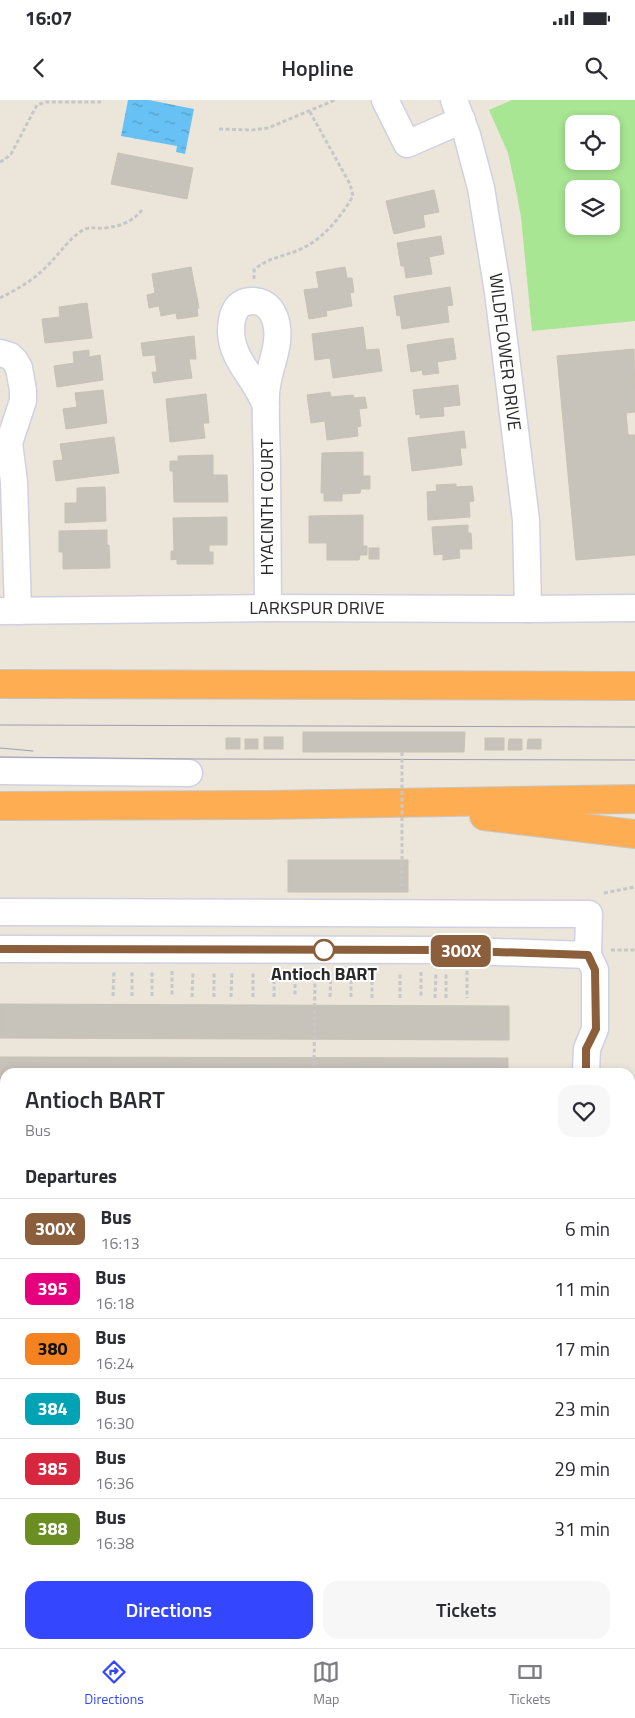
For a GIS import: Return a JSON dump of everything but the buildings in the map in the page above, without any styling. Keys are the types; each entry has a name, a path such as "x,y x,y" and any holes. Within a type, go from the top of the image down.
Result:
{"highway":[{"path":"0,684 635,686"},
{"path":"0,806 378,804 635,799"},
{"path":"378,804 635,834"}],"street":[{"path":"385,100 407,144 458,110"},
{"name":"WILDFLOWER DRIVE","path":"458,110 473,152 481,188 504,333 526,520 528,609"},
{"path":"0,353 10,356 15,361 19,368 23,390 23,401 4,438 14,490 9,611"},
{"name":"HYACINTH COURT","path":"266,407 268,608"},
{"name":"LARKSPUR DRIVE","path":"9,611 268,608 635,608"},
{"path":"0,771 172,768"},
{"path":"0,912 589,914 599,953 595,970 596,1029 586,1061"},
{"path":"0,949 438,950 599,953"}],"path":[{"path":"219,129 252,130 268,128 335,100"},
{"path":"0,162 11,154 37,105 46,102 101,102"},
{"path":"254,285 254,270 262,263 276,256 300,250 315,241 344,211 353,196 350,184 310,112"},
{"path":"0,298 17,290 45,269 79,233 90,227 104,228 124,224 135,218 142,210"},
{"path":"401,887 402,752"},
{"path":"604,893 635,887"},
{"path":"599,953 635,950"},
{"path":"114,968 114,996"},
{"path":"132,968 132,996"},
{"path":"152,968 152,996"},
{"path":"172,968 172,997"},
{"path":"192,997 193,968"},
{"path":"214,968 214,997"},
{"path":"231,997 232,968"},
{"path":"253,968 253,997"},
{"path":"274,968 274,997"},
{"path":"295,968 295,997"},
{"path":"314,1068 315,968"},
{"path":"330,968 330,998"},
{"path":"351,968 351,997"},
{"path":"372,968 372,998"},
{"path":"400,968 400,998"},
{"path":"421,968 421,998"},
{"path":"435,998 436,969"},
{"path":"446,969 446,998"},
{"path":"467,969 467,998"}],"green space":[{"path":"512,100 635,100 635,321 532,331 521,217 508,153 489,110"}],"water":[{"path":"128,100 149,100 194,109 185,154 176,152 177,146 121,136"}],"tram line":[{"path":"0,725 635,727"},
{"path":"0,748 33,751"},
{"path":"0,757 635,760"}],"bus line":[{"name":"300X","path":"0,949 438,950 588,955 595,970 596,1029 586,1049 586,1068"}],"place":[{"name":"Antioch BART","path":"324,950"}]}
